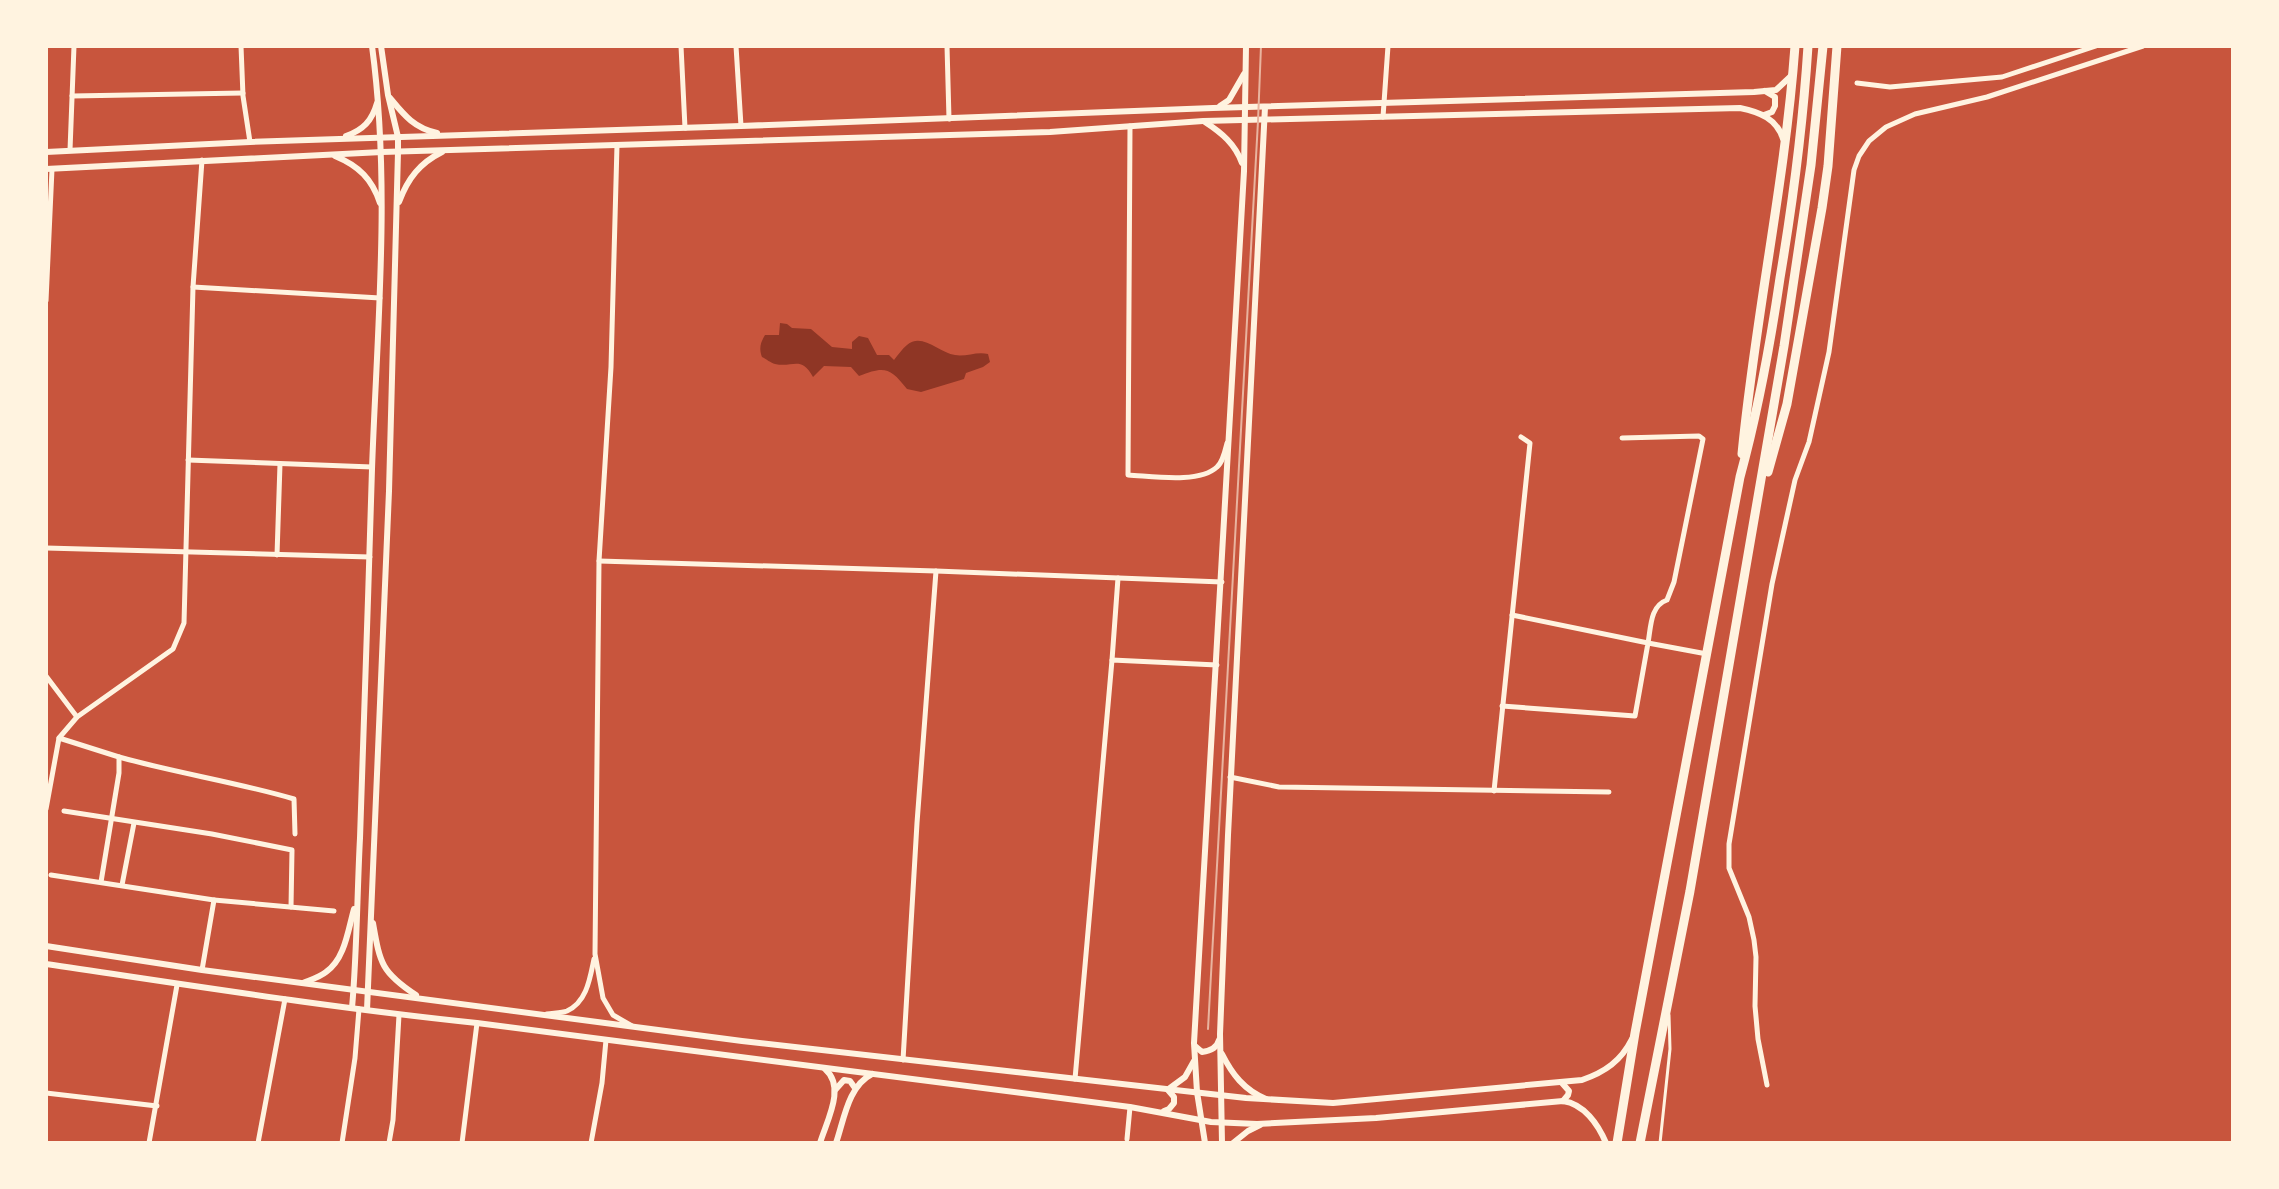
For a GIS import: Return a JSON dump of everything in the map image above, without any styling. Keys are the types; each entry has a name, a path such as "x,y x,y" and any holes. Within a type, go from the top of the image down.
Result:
{"highway":[{"path":"1740,477 1750,382 1786,151 1795,46"},
{"path":"1617,1143 1740,477 1765,374 1794,195 1808,46"},
{"path":"1640,1143 1690,891 1760,490 1811,165 1823,46"},
{"path":"1760,490 1776,449 1787,404 1822,208 1838,46"}],"street":[{"path":"70,150 74,46"},
{"path":"241,46 250,142"},
{"path":"359,1009 353,990 383,210 382,137 372,46"},
{"path":"342,1143 359,1009 367,991 389,491 398,137 381,46"},
{"path":"681,46 685,128"},
{"path":"736,46 741,126"},
{"path":"947,46 949,119"},
{"path":"1205,1140 1197,1092 1194,1043 1244,171 1246,46"},
{"path":"1383,117 1388,46"},
{"path":"1857,83 1890,87 2002,77 2096,46"},
{"path":"1767,1085 1755,1006 1754,940 1749,917 1729,868 1729,844 1772,584 1795,480 1809,442 1829,352 1854,170 1869,141 1886,127 1915,114 1987,97 2143,46"},
{"path":"46,152 382,137 1765,91 1776,90 1791,77 1794,59"},
{"path":"1213,108 1229,100 1246,71"},
{"path":"1764,115 1772,112 1776,101 1765,91"},
{"path":"72,96 243,93"},
{"path":"331,139 351,135 365,127 374,113 379,95"},
{"path":"388,95 411,123 425,131 446,135"},
{"path":"1222,1143 1220,1034 1230,777 1265,107"},
{"path":"46,301 49,169 382,152 1050,132 1203,121 1740,108 1764,115 1774,122 1782,134 1786,151"},
{"path":"1203,121 1233,145 1244,171"},
{"path":"1130,126 1128,475 1193,477 1209,472 1220,465 1229,438"},
{"path":"617,145 611,367 599,561 595,954 603,998 613,1015 633,1026"},
{"path":"397,209 403,190 414,172 428,159 446,151"},
{"path":"332,154 365,173 376,190 383,210"},
{"path":"46,809 59,738 77,717 173,649 184,623 193,287 202,160"},
{"path":"193,287 381,298"},
{"path":"1502,706 1635,716 1655,608 1667,600 1674,582 1703,439 1699,436 1622,438"},
{"path":"1494,791 1530,443 1521,437"},
{"path":"188,460 372,467"},
{"path":"188,460 372,467"},
{"path":"277,555 280,464"},
{"path":"46,548 370,557"},
{"path":"599,561 1222,582"},
{"path":"903,1060 936,571"},
{"path":"1075,1079 1118,578"},
{"path":"1512,615 1707,654"},
{"path":"1112,660 1217,665"},
{"path":"46,676 77,717"},
{"path":"59,738 161,769 245,785 294,799 295,834"},
{"path":"101,882 119,757"},
{"path":"1230,777 1279,787 1609,792"},
{"path":"64,811 292,850 291,907"},
{"path":"122,885 134,823"},
{"path":"51,875 214,900 334,911"},
{"path":"303,983 326,973 336,963 357,898"},
{"path":"202,970 214,900"},
{"path":"371,909 385,969 397,983 419,997"},
{"path":"46,946 541,1015 903,1060 1269,1100 1333,1103 1562,1083 1588,1078 1609,1068 1625,1052 1635,1033"},
{"path":"541,1015 566,1012 582,999 595,954"},
{"path":"46,964 399,1015 1130,1107 1222,1123 1263,1124 1390,1117 1572,1102 1589,1115 1606,1143"},
{"path":"149,1143 177,985"},
{"path":"258,1143 285,999"},
{"path":"389,1143 399,1015"},
{"path":"462,1143 477,1023"},
{"path":"1194,1043 1202,1052 1207,1051 1215,1048 1220,1034"},
{"path":"591,1143 606,1040"},
{"path":"1220,1051 1233,1075 1244,1086 1269,1100"},
{"path":"1165,1088 1185,1077 1195,1058"},
{"path":"822,1067 832,1076 836,1089"},
{"path":"836,1143 855,1088 874,1074"},
{"path":"820,1143 836,1089 844,1080 850,1081 855,1088"},
{"path":"1562,1083 1569,1091 1563,1101"},
{"path":"1161,1112 1174,1103 1170,1091 1165,1088"},
{"path":"46,1093 157,1106"},
{"path":"1127,1139 1130,1107"},
{"path":"1189,1118 1198,1126 1205,1140"},
{"path":"1233,1143 1263,1124"}],"lane":[{"path":"1660,1143 1670,1049 1668,1003"}],"shaded area":[{"path":"780,323 792,328 811,329 832,347 852,349 852,342 859,336 868,338 877,355 889,355 894,360 907,345 919,341 955,355 988,354 990,362 966,373 964,379 921,392 907,389 886,370 859,376 851,367 824,366 813,377 800,364 775,364 762,357 760,349 763,338 765,335 779,335"}],"tram line":[{"path":"1208,1029 1261,46"}]}
